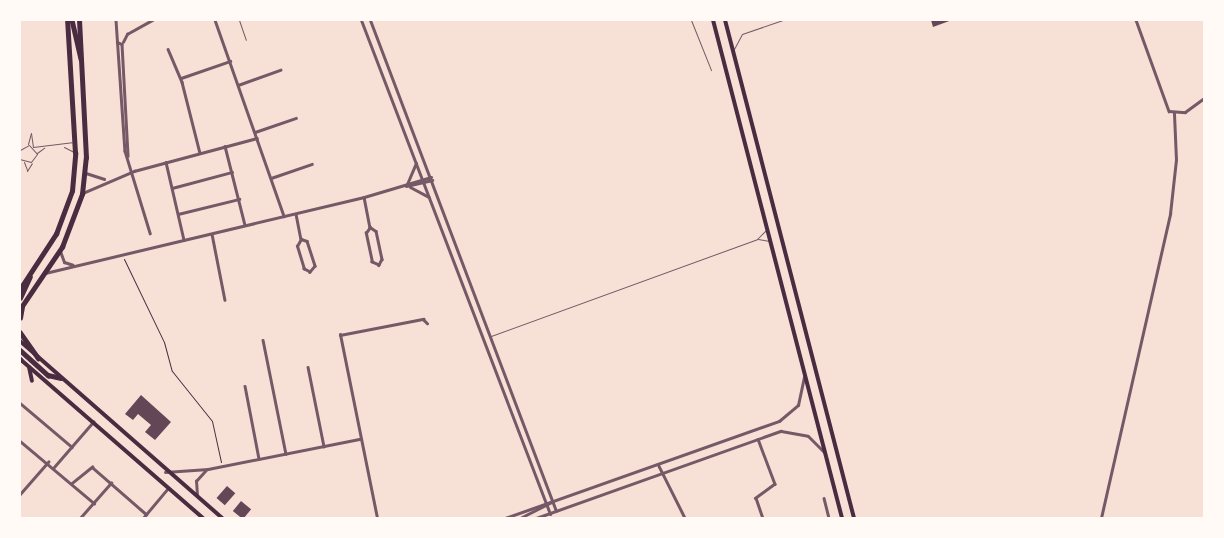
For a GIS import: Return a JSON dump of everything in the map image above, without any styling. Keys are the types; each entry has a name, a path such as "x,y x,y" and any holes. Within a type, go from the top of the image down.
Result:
{"highway":[{"path":"68,20 81,60"},
{"path":"20,298 30,276 66,213 75,153 68,20"},
{"path":"20,318 21,307 60,251 82,194 86,173 79,20"},
{"path":"20,289 30,276"},
{"path":"20,332 38,358"},
{"path":"20,350 48,375 61,378"}],"main road":[{"path":"713,20 842,518"},
{"path":"725,20 854,518"},
{"path":"20,341 165,472 222,518"},
{"path":"20,359 94,421 203,518"},
{"path":"29,367 32,381"}],"street":[{"path":"116,20 128,158 134,171 150,233"},
{"path":"128,158 122,44 127,34 152,20"},
{"path":"216,20 284,216"},
{"path":"361,20 417,162 550,514"},
{"path":"370,20 556,512"},
{"path":"1102,518 1170,214 1176,160 1174,114 1165,106 1136,20"},
{"path":"117,42 122,44"},
{"path":"168,48 181,78 200,153"},
{"path":"181,78 230,61"},
{"path":"238,85 280,70"},
{"path":"1174,114 1186,112 1204,98"},
{"path":"255,132 296,118"},
{"path":"82,194 108,179 257,138"},
{"path":"225,146 246,226"},
{"path":"166,162 184,241"},
{"path":"405,186 417,162"},
{"path":"271,178 312,164"},
{"path":"172,188 232,172"},
{"path":"86,173 95,179 108,179"},
{"path":"45,273 124,256 296,214 431,178"},
{"path":"405,186 430,198"},
{"path":"364,197 370,227 366,233 377,266 382,259 376,230 370,227"},
{"path":"178,214 239,199"},
{"path":"296,214 301,239 297,246 304,269 310,272 315,266 308,241 301,239"},
{"path":"212,234 225,300"},
{"path":"60,251 66,264 79,265"},
{"path":"377,518 340,335 423,319 427,323"},
{"path":"262,340 286,454"},
{"path":"308,367 324,446"},
{"path":"520,518 547,506 552,501 786,417 802,398 804,373"},
{"path":"245,386 259,459"},
{"path":"20,403 72,447"},
{"path":"54,468 94,421"},
{"path":"536,518 781,431 800,433 826,454"},
{"path":"165,472 208,470 361,439"},
{"path":"758,439 775,486 756,498 763,518"},
{"path":"20,441 48,462 94,503"},
{"path":"20,494 48,462"},
{"path":"658,464 685,518"},
{"path":"72,483 92,467 146,514"},
{"path":"198,498 196,481 208,470"},
{"path":"80,518 111,483"},
{"path":"143,518 168,488"},
{"path":"824,498 829,518"},
{"path":"505,518 547,506"}],"lane":[{"path":"239,20 246,40"},
{"path":"691,20 711,70"},
{"path":"735,20 754,20"},
{"path":"733,52 742,34 783,20"},
{"path":"20,150 26,145 31,133 33,147 37,154"},
{"path":"26,145 45,148 64,146 74,140"},
{"path":"64,146 75,153"},
{"path":"20,158 24,162 27,171 37,154 45,148"},
{"path":"24,162 33,161"},
{"path":"490,336 757,238 767,227"},
{"path":"757,238 771,244"}],"path":[{"path":"124,256 164,342 172,372 212,421 222,466"}],"building":[{"path":"931,20 952,20 933,27"},
{"path":"141,395 171,422 155,440 145,432 151,425 138,414 133,420 125,414"},
{"path":"227,486 235,493 225,505 217,498"},
{"path":"241,501 251,509 244,518 233,511"}]}
